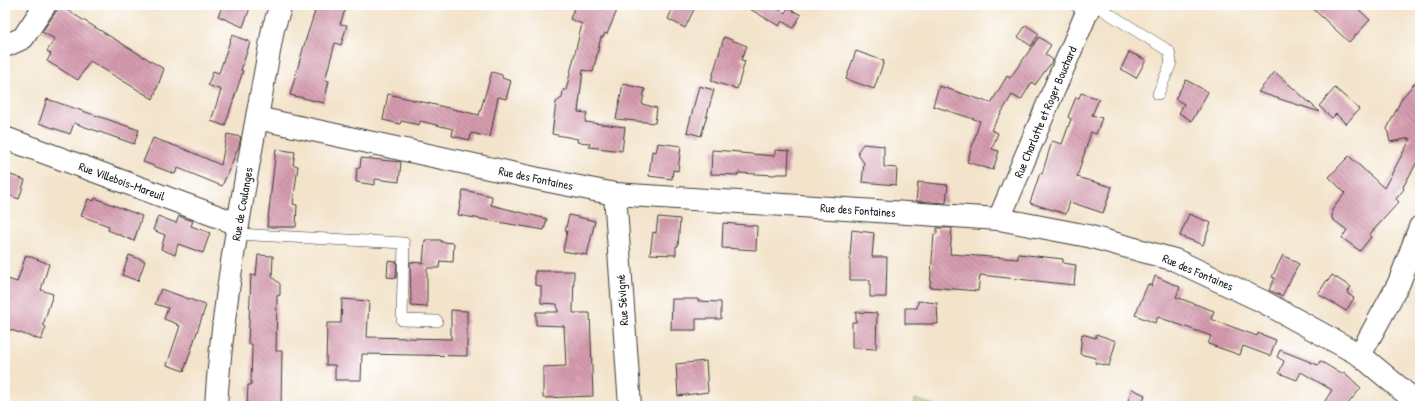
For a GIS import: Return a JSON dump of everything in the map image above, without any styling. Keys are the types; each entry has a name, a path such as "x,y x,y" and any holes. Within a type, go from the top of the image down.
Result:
{"street":[{"path":"5,46 23,38 46,5"},
{"name":"Rue de Coulanges","path":"216,406 219,358 238,229 274,29 281,5"},
{"name":"Rue Charlotte et Roger Bouchard","path":"999,219 1086,7"},
{"name":"Rue des Fontaines","path":"257,118 615,194 999,219 1088,236 1175,260 1262,301 1360,355 1420,405"},
{"name":"Rue Villebois-Mareuil","path":"5,138 238,229"},
{"name":"Rue Sévigné","path":"615,194 630,406"},
{"path":"1360,355 1399,283 1420,227"}],"lane":[{"path":"1086,7 1169,51 1171,63 1158,94"},
{"path":"238,229 404,243 402,320 436,321"}],"green space":[{"path":"915,399 937,406 915,406"}],"building":[{"path":"223,5 251,5 243,27 218,16"},
{"path":"317,5 347,5 340,24 347,25 341,45 335,43 325,80 329,81 324,103 290,95"},
{"path":"575,5 609,5 618,8 607,34 605,33 603,37 601,37 593,72 583,70 578,112 587,113 585,122 625,127 622,151 589,147 590,143 577,142 578,139 552,134 556,102 562,98 563,90 566,90 582,24 570,19"},
{"path":"674,5 696,5 685,28 668,19"},
{"path":"743,5 771,5 785,13 788,8 801,15 793,28 782,21 779,26"},
{"path":"1309,5 1354,5 1370,20 1349,42"},
{"path":"60,6 164,69 153,99 90,61 78,80 47,61 51,54 47,51 55,39 42,32"},
{"path":"1026,25 1039,34 1031,46 1018,37"},
{"path":"232,35 250,42 241,70 243,71 225,126 211,121 221,90 208,85 213,71 219,73"},
{"path":"724,37 747,46 741,60 745,61 737,89 711,81"},
{"path":"1039,37 1051,45 1045,54 1053,60 1035,85 1032,82 1021,100 1012,95 991,130 998,133 992,149 999,151 993,170 967,162 980,121 933,106 939,86 991,103 1007,76 1010,78"},
{"path":"856,51 884,61 874,89 846,79"},
{"path":"1129,52 1146,60 1136,78 1121,69"},
{"path":"492,72 502,75 502,78 511,81 506,99 498,97 490,137 471,133 470,140 452,136 453,129 420,121 419,125 401,121 400,124 383,120 388,94 479,115"},
{"path":"1275,72 1320,112 1258,92"},
{"path":"1420,77 1420,157 1403,187 1404,189 1396,199 1399,202 1369,235 1371,237 1360,251 1342,238 1347,230 1332,219 1332,210 1345,193 1329,177 1349,156 1384,188 1411,138 1390,142 1387,129 1402,98"},
{"path":"1186,80 1208,92 1192,121 1179,113 1184,104 1175,99"},
{"path":"623,84 645,89 642,104 657,108 655,123 616,119"},
{"path":"699,86 714,90 701,136 687,132"},
{"path":"1335,88 1359,109 1346,124 1336,114 1332,118 1319,106"},
{"path":"1081,93 1099,99 1092,115 1102,118 1096,134 1091,132 1077,177 1112,187 1103,213 1070,202 1066,214 1030,203 1040,173 1042,174 1052,141 1062,144 1071,119 1068,117 1076,97 1079,98"},
{"path":"47,99 139,130 134,144 74,123 70,134 39,123"},
{"path":"227,134 241,137 239,146 222,186 178,168 175,174 143,162 153,138 184,149 221,165"},
{"path":"658,143 681,146 678,171 673,170 672,179 649,176 652,151 656,152"},
{"path":"863,144 884,146 884,167 897,168 896,185 862,182 864,163 859,156 858,151"},
{"path":"276,149 295,152 293,165 298,166 293,204 297,205 296,227 267,227"},
{"path":"712,150 775,156 775,150 789,151 788,174 711,174"},
{"path":"361,158 401,162 399,182 375,179 375,185 356,182 357,168 360,168"},
{"path":"5,173 25,180 19,199 5,194"},
{"path":"918,182 948,185 946,203 916,201"},
{"path":"463,190 492,196 491,205 547,219 544,230 458,215"},
{"path":"95,198 142,216 134,241 108,230 109,226 81,216 88,199 94,201"},
{"path":"1189,214 1211,223 1203,245 1180,236"},
{"path":"569,215 595,221 587,255 563,251 567,231 565,231"},
{"path":"158,216 176,223 179,216 193,221 191,226 210,233 203,253 178,244 175,255 161,249 165,235 153,230"},
{"path":"658,217 680,219 676,255 650,254 653,232 656,233"},
{"path":"723,223 757,226 756,250 722,248"},
{"path":"937,228 952,228 950,254 1018,259 1018,254 1063,259 1063,263 1076,265 1074,285 980,275 978,291 930,287 934,234 937,234"},
{"path":"852,230 874,233 872,257 887,257 886,297 870,297 870,280 850,280"},
{"path":"425,240 441,240 441,242 454,243 453,262 440,261 439,268 427,268 427,307 411,306 410,262 423,263"},
{"path":"26,255 49,264 41,290 53,294 43,325 46,327 41,340 5,328 5,278 17,282"},
{"path":"129,255 145,261 138,281 122,275"},
{"path":"258,255 273,256 272,277 280,284 280,295 277,296 276,351 282,351 281,406 247,406 248,385 251,385 252,344 248,344 251,275 256,276"},
{"path":"1283,255 1299,264 1282,296 1269,290 1275,278 1272,277"},
{"path":"388,261 397,262 396,278 387,277"},
{"path":"535,271 574,271 573,313 590,313 593,396 543,398 543,367 566,366 564,326 536,325 536,312 558,312 557,304 541,303 541,286 535,285"},
{"path":"1332,275 1351,287 1347,293 1354,298 1346,311 1318,294"},
{"path":"1155,276 1180,287 1176,297 1214,311 1211,319 1257,336 1258,333 1276,340 1270,356 1243,346 1240,355 1208,344 1211,336 1158,317 1155,323 1135,315 1148,284 1152,286"},
{"path":"161,289 206,305 184,371 167,365 180,326 164,319 168,308 155,304"},
{"path":"342,299 369,301 367,337 451,339 451,310 467,311 467,356 362,354 361,380 335,380 335,365 326,365 327,323 341,323"},
{"path":"672,299 698,299 698,301 721,302 721,319 696,319 696,330 671,330"},
{"path":"918,301 937,303 938,324 905,324 905,308 917,308"},
{"path":"856,312 877,313 876,349 852,348 852,322 856,322"},
{"path":"1082,334 1096,338 1096,334 1116,341 1109,366 1095,363 1096,358 1080,354"},
{"path":"1280,350 1318,365 1320,361 1342,374 1344,372 1361,388 1346,406 1322,406 1332,390 1301,372 1297,380 1279,373 1284,361 1277,357"},
{"path":"706,361 708,392 678,396 676,364"},
{"path":"1132,389 1145,395 1141,406 1126,406"}]}
